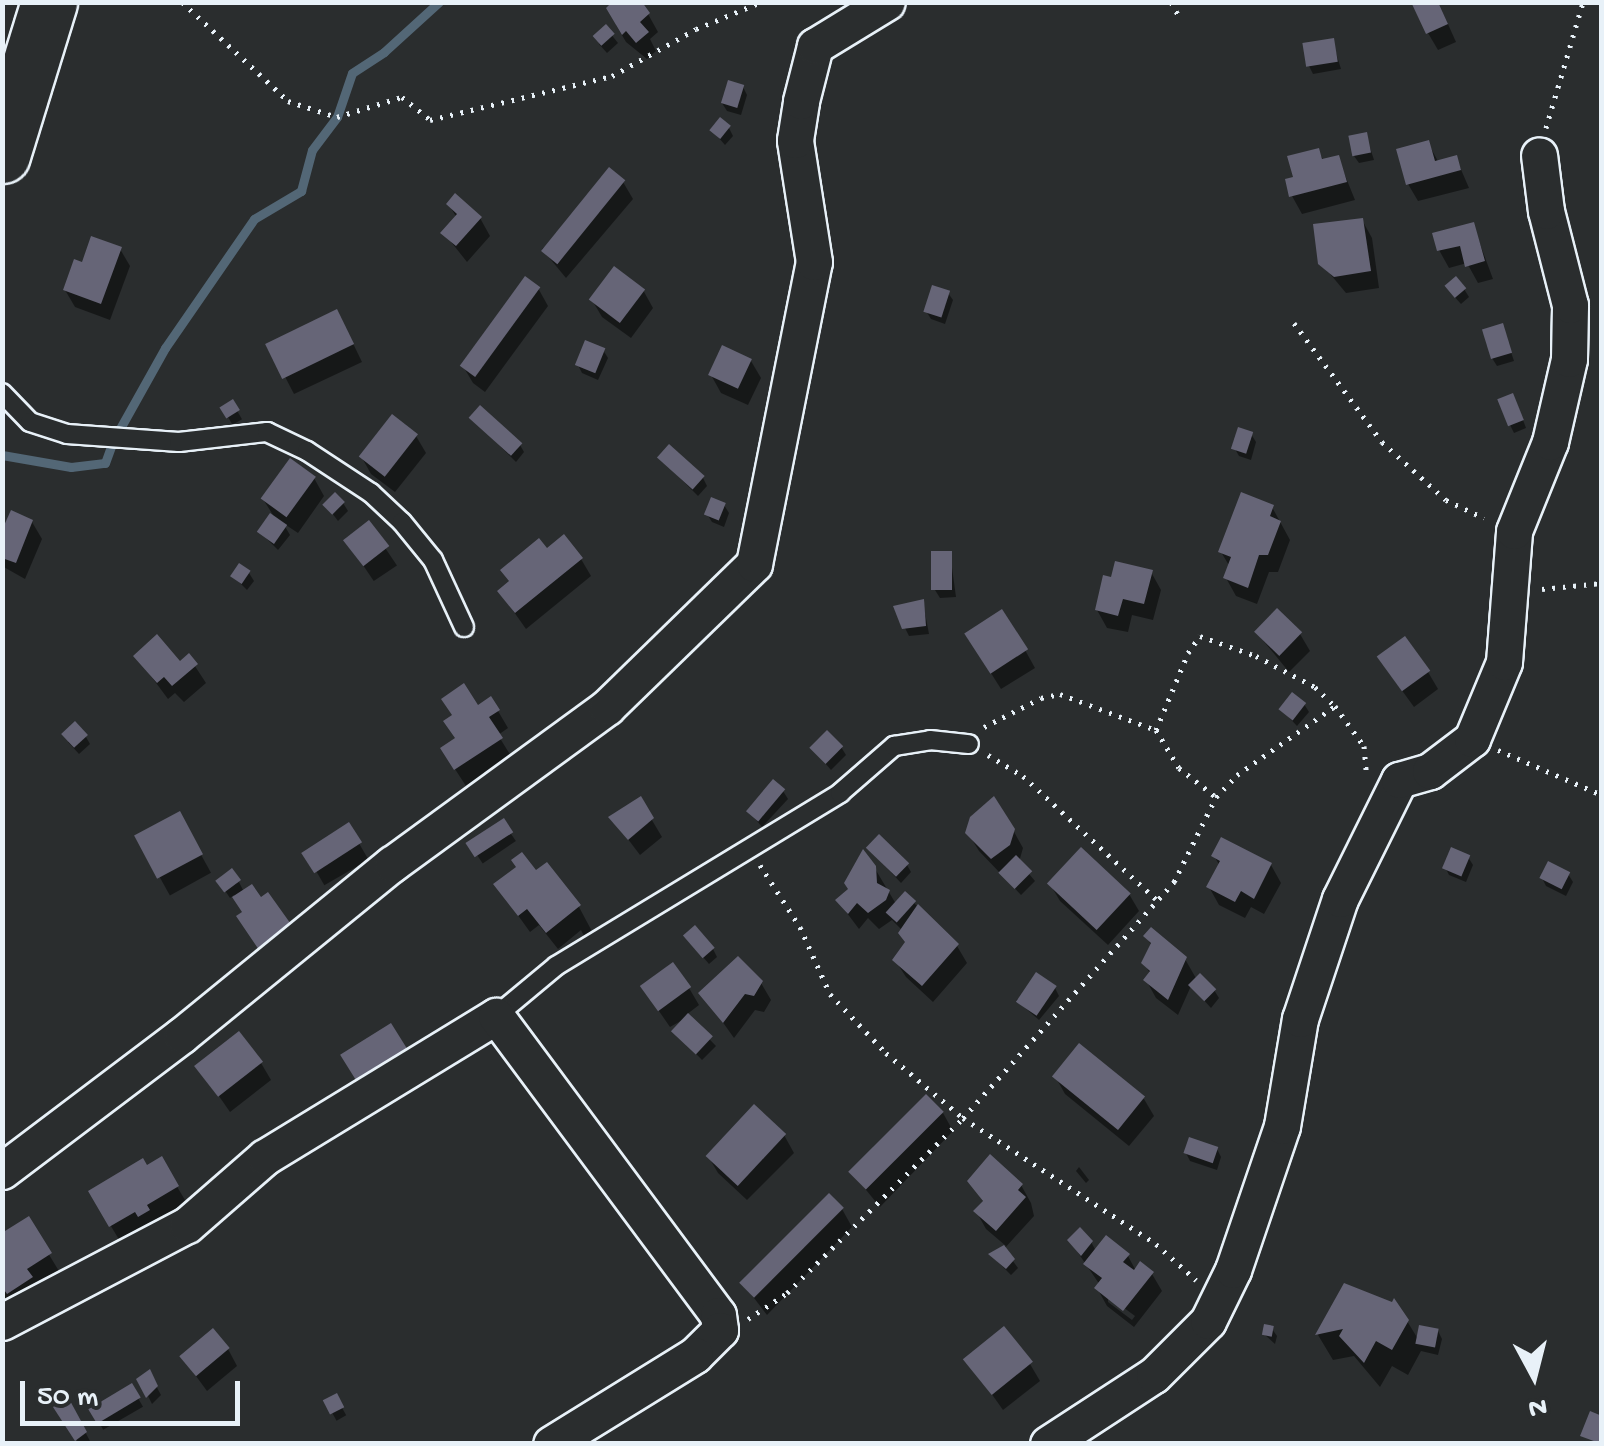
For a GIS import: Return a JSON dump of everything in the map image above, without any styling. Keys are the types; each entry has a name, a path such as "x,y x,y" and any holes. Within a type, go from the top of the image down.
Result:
{"main road":[{"path":"2,155 49,2"}],"street":[{"path":"2,1172 182,1035 392,864 607,707 754,564 814,262 795,140 814,46 887,2"},
{"path":"1048,1444 1154,1375 1208,1321 1234,1270 1282,1126 1300,1019 1340,899 1399,780 1430,771 1472,739 1504,662 1514,532 1550,442 1568,359 1570,304 1546,211 1539,155"},
{"path":"2,1322 187,1226 265,1157 496,1016 718,1315 720,1330 696,1354 552,1444"}],"lane":[{"path":"2,394 30,422 67,434 179,442 267,432 307,451 370,493 402,522 433,560 464,627"},
{"path":"496,1016 556,966 840,793 894,746 930,740 969,744"}],"path":[{"path":"182,2 288,100 337,117 402,97 430,120 612,76 696,29 761,2"},
{"path":"1171,2 1180,18"},
{"path":"1539,155 1583,2"},
{"path":"1294,322 1395,454 1446,500 1514,532"},
{"path":"1510,592 1602,583"},
{"path":"1156,730 1200,636 1256,656 1314,687 1335,706 1364,746 1368,798 1376,821"},
{"path":"1156,899 1023,776 969,744 977,731 1041,698 1060,694 1156,730 1179,768 1216,797"},
{"path":"720,1330 741,1324 787,1293 963,1118 1174,882 1216,797 1237,775 1335,706"},
{"path":"1472,739 1602,796"},
{"path":"750,850 800,927 830,994 886,1052 963,1118 1156,1244 1218,1299"}],"building":[{"path":"612,2 642,2 650,13 640,22 649,32 636,43 626,31 622,35 606,8"},
{"path":"1411,2 1438,2 1448,24 1426,34"},
{"path":"606,24 615,34 601,46 593,36"},
{"path":"1334,38 1338,62 1306,67 1302,43"},
{"path":"728,80 744,85 737,108 721,103"},
{"path":"720,117 731,126 720,139 709,130"},
{"path":"1367,132 1371,153 1352,156 1348,136"},
{"path":"1429,140 1435,161 1457,155 1461,170 1406,185 1396,149"},
{"path":"1319,148 1322,159 1339,155 1347,182 1289,197 1285,179 1293,177 1287,156"},
{"path":"609,167 625,180 557,264 541,251"},
{"path":"455,193 482,217 456,246 440,233 457,214 446,204"},
{"path":"1363,218 1371,271 1334,277 1318,264 1313,224"},
{"path":"1474,222 1485,261 1465,267 1460,246 1437,251 1432,233"},
{"path":"91,236 122,247 101,304 63,290 74,259 82,262"},
{"path":"614,266 645,289 620,323 589,300"},
{"path":"525,276 540,287 475,377 460,366"},
{"path":"1456,276 1466,288 1455,298 1445,286"},
{"path":"932,285 950,291 941,318 923,312"},
{"path":"337,309 354,344 282,379 265,344"},
{"path":"1503,323 1512,353 1491,359 1482,329"},
{"path":"585,340 605,348 595,373 575,365"},
{"path":"722,345 752,359 738,389 708,375"},
{"path":"1513,393 1524,420 1508,426 1497,399"},
{"path":"233,399 240,410 226,419 219,407"},
{"path":"480,405 522,443 511,456 469,418"},
{"path":"392,414 418,434 385,477 359,457"},
{"path":"1238,427 1253,432 1246,454 1231,449"},
{"path":"669,444 705,476 693,489 657,457"},
{"path":"290,458 316,477 286,517 261,498"},
{"path":"335,492 345,502 332,515 322,505"},
{"path":"1241,492 1274,505 1270,516 1281,521 1268,555 1259,555 1248,588 1223,578 1231,557 1218,552"},
{"path":"711,497 726,503 719,521 704,515"},
{"path":"11,510 33,520 16,563 2,558 2,530"},
{"path":"270,513 287,525 274,544 257,532"},
{"path":"369,520 389,546 363,566 343,540"},
{"path":"564,534 583,558 515,613 497,591 509,581 500,570 539,538 547,548"},
{"path":"931,551 952,551 952,590 931,590"},
{"path":"1115,561 1153,570 1144,604 1123,599 1118,616 1095,610 1103,575 1111,577"},
{"path":"239,563 251,571 242,584 230,576"},
{"path":"924,599 926,626 902,629 893,606"},
{"path":"1277,608 1302,632 1279,656 1254,632"},
{"path":"1002,609 1028,649 990,674 964,634"},
{"path":"157,634 180,661 189,653 198,664 172,686 164,677 157,683 133,656"},
{"path":"1405,636 1430,671 1402,691 1377,657"},
{"path":"464,683 478,705 491,696 500,710 489,717 503,738 454,770 440,748 455,738 443,721 452,715 441,699"},
{"path":"1292,692 1306,703 1293,720 1278,709"},
{"path":"75,721 88,735 74,748 61,734"},
{"path":"827,730 843,746 826,764 809,748"},
{"path":"773,779 785,789 758,821 746,811"},
{"path":"641,796 654,818 628,840 608,817"},
{"path":"994,796 1015,829 1010,845 991,859 965,833 970,817"},
{"path":"180,811 203,854 157,879 134,835"},
{"path":"504,818 513,832 475,857 465,843"},
{"path":"349,822 362,842 314,873 301,853"},
{"path":"879,834 909,863 896,877 866,848"},
{"path":"1221,837 1272,863 1254,899 1241,891 1235,902 1206,887 1220,861 1211,856"},
{"path":"1081,847 1131,893 1097,930 1047,884"},
{"path":"1451,847 1470,855 1461,876 1442,868"},
{"path":"863,849 876,866 877,883 890,890 886,900 868,913 857,903 848,914 835,900 848,889 844,883"},
{"path":"522,852 536,870 547,862 581,905 546,933 527,909 518,916 493,884 516,867 511,860"},
{"path":"1016,855 1032,871 1015,889 998,873"},
{"path":"1548,861 1570,872 1562,889 1539,878"},
{"path":"232,868 241,880 224,893 215,881"},
{"path":"252,884 261,897 268,892 293,927 259,950 236,916 242,912 232,897"},
{"path":"905,891 916,901 897,923 886,913"},
{"path":"918,904 959,944 922,986 892,960 905,942 898,933"},
{"path":"695,925 715,948 703,958 683,935"},
{"path":"1151,927 1187,957 1168,1000 1143,980 1150,971 1141,963 1151,943 1143,936"},
{"path":"738,956 763,981 754,996 745,994 723,1023 698,993"},
{"path":"673,962 691,987 658,1011 640,986"},
{"path":"1036,972 1057,986 1037,1016 1016,1002"},
{"path":"1200,973 1216,989 1204,1001 1188,985"},
{"path":"688,1013 713,1036 696,1054 671,1031"},
{"path":"391,1023 411,1055 360,1087 340,1055"},
{"path":"239,1031 263,1062 218,1097 194,1066"},
{"path":"1079,1043 1145,1096 1118,1130 1052,1076"},
{"path":"926,1094 944,1112 866,1189 848,1172"},
{"path":"754,1104 786,1134 738,1186 706,1156"},
{"path":"1189,1137 1218,1147 1213,1163 1183,1153"},
{"path":"990,1154 1023,1184 1018,1190 1026,1197 996,1231 973,1211 983,1201 967,1181"},
{"path":"162,1156 179,1186 147,1205 150,1210 138,1217 135,1212 109,1227 88,1191 143,1158 147,1165"},
{"path":"829,1193 844,1208 754,1298 739,1283"},
{"path":"29,1216 52,1253 27,1269 33,1277 7,1294 2,1287 2,1227 5,1231"},
{"path":"1080,1227 1093,1241 1081,1256 1067,1240"},
{"path":"1106,1235 1130,1254 1123,1262 1134,1270 1140,1261 1154,1272 1123,1311 1094,1288 1102,1278 1083,1264"},
{"path":"1004,1245 1015,1259 1006,1269 988,1254"},
{"path":"1344,1283 1392,1302 1394,1298 1409,1320 1392,1350 1376,1341 1364,1363 1339,1336 1343,1329 1315,1335"},
{"path":"1264,1324 1274,1326 1272,1337 1262,1335"},
{"path":"1419,1325 1439,1329 1435,1347 1415,1344"},
{"path":"1004,1326 1033,1362 992,1395 963,1359"},
{"path":"213,1328 230,1348 196,1376 179,1356"},
{"path":"150,1369 158,1386 146,1398 136,1379"},
{"path":"132,1383 141,1398 97,1424 88,1409"},
{"path":"337,1393 344,1407 330,1415 323,1400"},
{"path":"68,1397 87,1432 75,1441 53,1407"},
{"path":"1590,1411 1602,1416 1602,1444 1580,1436"}],"waterway":[{"path":"2,455 71,467 105,463 113,441 165,348 254,219 301,191 312,150 337,117 352,73 384,52 439,2"}]}
